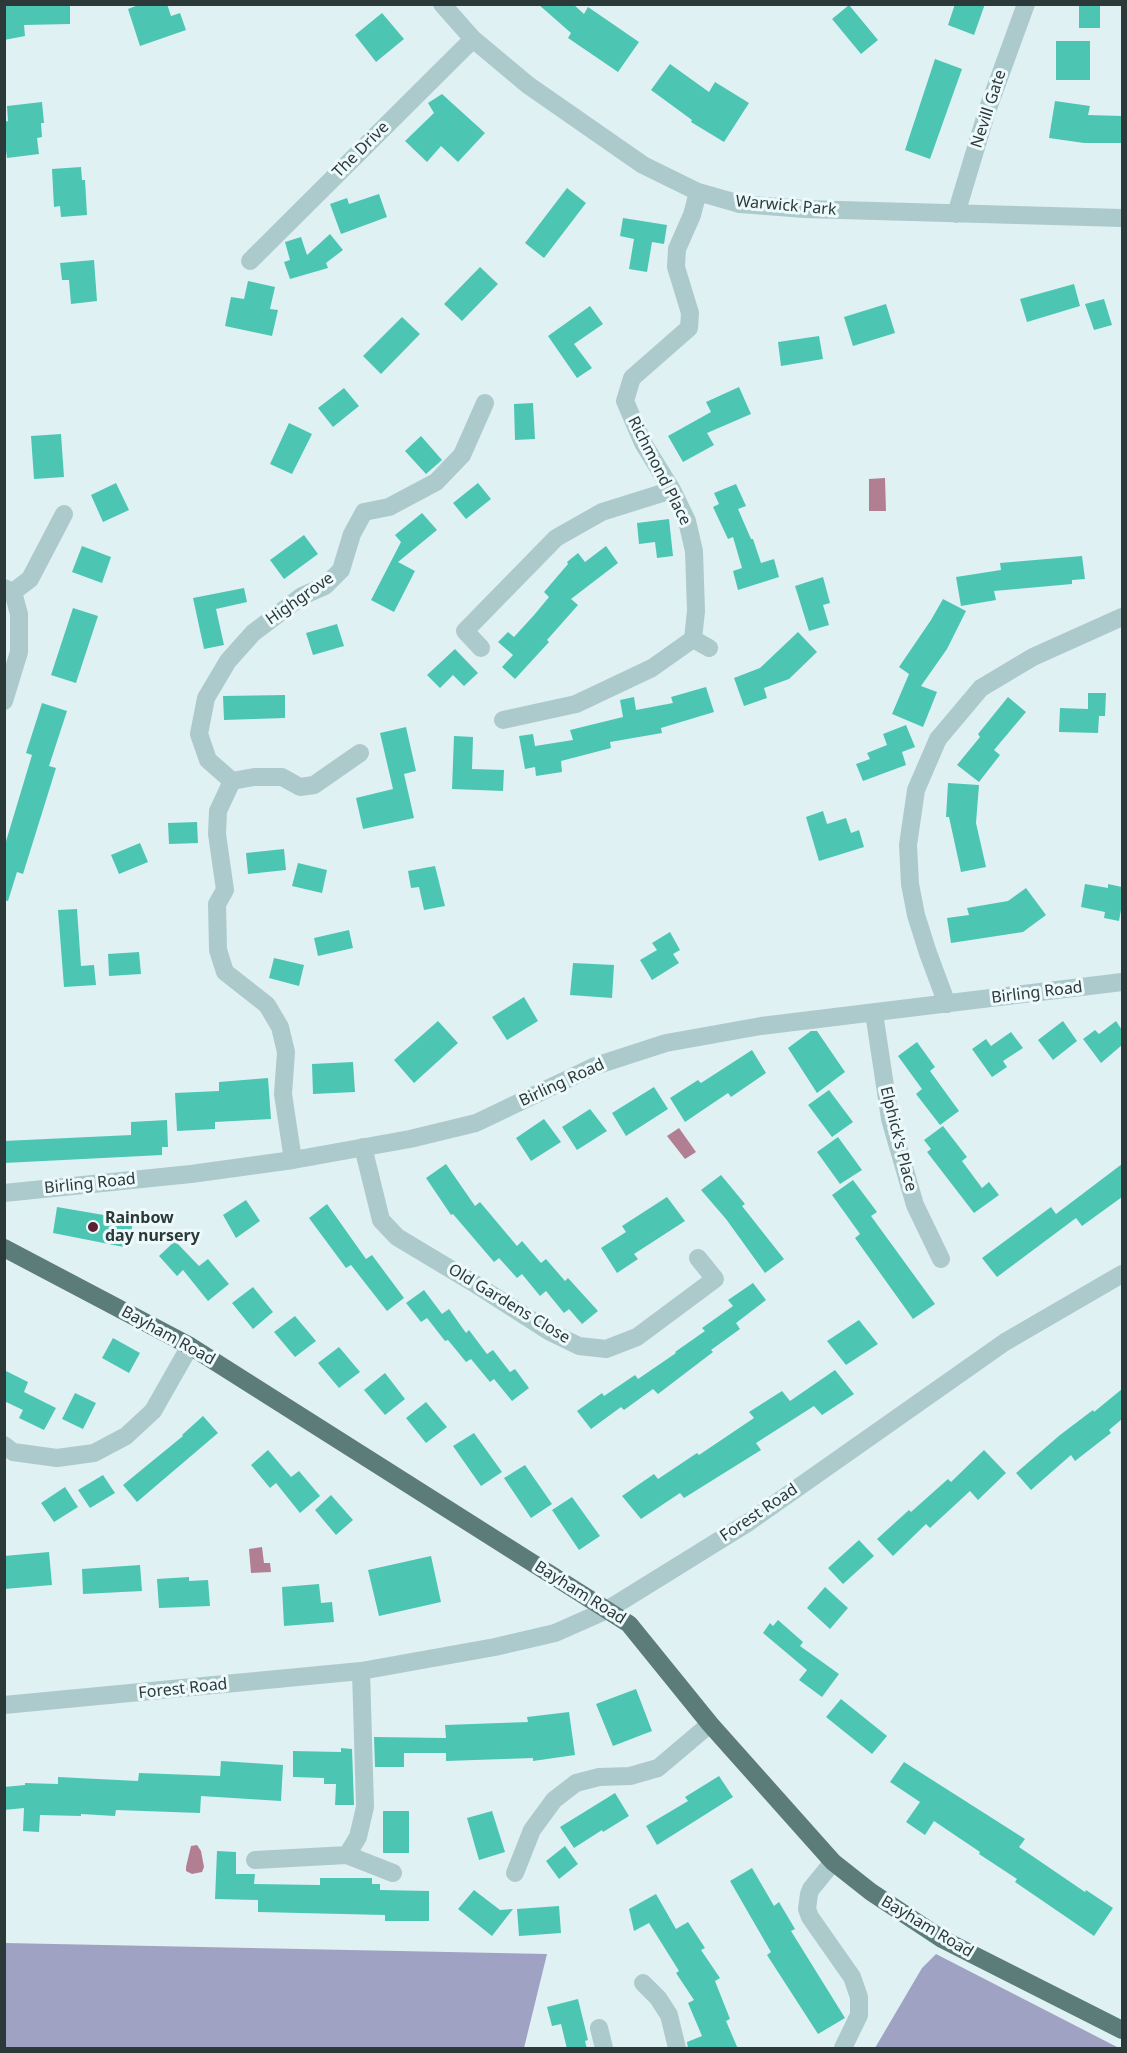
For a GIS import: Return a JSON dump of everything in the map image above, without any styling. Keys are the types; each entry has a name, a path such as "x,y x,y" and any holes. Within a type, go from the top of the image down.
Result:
{"main road":[{"name":"Bayham Road","path":"4,1248 190,1347 630,1624 710,1724 834,1862 871,1892 942,1939 1122,2030"}],"street":[{"name":"Warwick Park","path":"442,4 473,39 528,85 643,165 698,192 740,204 805,209 1122,218"},
{"name":"Nevill Gate","path":"956,214 987,111 1026,4"},
{"name":"The Drive","path":"250,261 473,39"},
{"name":"Richmond Place","path":"693,639 696,611 694,551 687,521 672,490 642,443 624,401 632,378 689,328 690,313 676,267 677,249 692,215 698,192"},
{"name":"Highgrove","path":"232,781 208,760 199,735 206,698 228,661 253,633 302,596 325,586 341,570 352,534 364,512 388,507 436,482 462,455 485,403"},
{"path":"481,648 465,631 556,538 603,512 672,490"},
{"path":"4,701 19,652 19,614 9,590 30,579 64,514"},
{"path":"947,1004 927,953 909,884 908,845 916,790 938,739 981,688 1033,657 1122,617"},
{"path":"503,720 576,704 651,668 693,639 709,648"},
{"path":"293,1160 283,1094 286,1052 280,1027 267,1005 225,972 218,950 217,904 225,890 217,834 218,811 232,781 254,777 282,777 300,787 314,785 360,753"},
{"name":"Birling Road","path":"4,1193 191,1174 293,1160 410,1139 476,1123 595,1066 666,1043 761,1026 1122,982"},
{"name":"Elphick's Place","path":"874,1013 890,1119 915,1205 941,1259"},
{"name":"Old Gardens Close","path":"363,1147 381,1220 397,1237 550,1332 579,1346 606,1349 637,1337 715,1279 698,1258"},
{"name":"Forest Road","path":"4,1705 361,1671 495,1647 555,1633 607,1610 749,1522 1005,1342 1122,1274"},
{"path":"4,1445 13,1452 57,1458 94,1453 126,1436 153,1411 190,1347"},
{"path":"347,1855 358,1837 365,1807 361,1671"},
{"path":"514,1873 532,1830 554,1800 576,1783 599,1777 630,1776 658,1768 710,1724"},
{"path":"255,1860 347,1855 393,1873"},
{"path":"834,1862 809,1894 807,1909 810,1917 852,1977 859,1996 859,2015 843,2049"},
{"path":"643,1983 658,1998 669,2015 677,2049"},
{"path":"599,2028 604,2049"}],"shaded area":[{"path":"885,478 886,511 869,511 869,479"},
{"path":"679,1128 696,1152 685,1159 667,1136"},
{"path":"262,1547 264,1563 270,1563 271,1572 251,1573 249,1549"},
{"path":"197,1845 201,1851 204,1867 202,1872 192,1874 186,1871 186,1867 191,1846"},
{"path":"5,1943 547,1954 524,2048 5,2048"},
{"path":"936,1954 1119,2048 875,2048 922,1968"}],"building":[{"path":"4,4 70,4 70,24 24,25 25,36 4,40"},
{"path":"141,4 167,4 171,16 180,13 186,30 140,46 128,9"},
{"path":"538,4 573,4 584,14 588,7 639,42 618,72 568,38 571,33"},
{"path":"955,4 985,4 974,35 948,25"},
{"path":"1079,4 1100,4 1100,28 1079,28"},
{"path":"849,5 878,40 861,54 832,19"},
{"path":"382,13 404,39 376,62 355,35"},
{"path":"1056,41 1090,41 1090,80 1056,80"},
{"path":"935,59 962,69 930,159 905,150"},
{"path":"670,64 709,92 715,82 749,103 724,142 691,122 692,120 651,90"},
{"path":"442,94 485,133 458,162 441,146 427,162 405,141 434,113 428,103"},
{"path":"1055,101 1090,106 1088,115 1122,116 1122,143 1084,143 1049,138"},
{"path":"42,102 44,123 41,123 42,137 37,138 39,154 7,158 4,122 8,121 7,106"},
{"path":"81,167 82,180 85,180 87,215 61,217 60,206 54,207 52,169"},
{"path":"567,188 586,203 544,258 525,243"},
{"path":"379,194 387,217 341,234 330,204 347,198 349,204"},
{"path":"623,218 667,225 664,244 652,242 647,272 629,269 634,239 620,236"},
{"path":"330,234 343,250 326,263 328,268 290,279 284,262 290,260 285,242 301,237 307,255"},
{"path":"94,260 97,301 71,304 69,280 62,280 60,263"},
{"path":"480,267 498,284 462,321 444,304"},
{"path":"248,281 275,287 270,309 278,310 272,336 225,326 231,297 244,299"},
{"path":"1074,284 1080,306 1027,322 1020,299"},
{"path":"1104,299 1112,325 1094,330 1085,304"},
{"path":"886,304 895,333 853,346 844,317"},
{"path":"590,306 603,324 574,344 592,368 577,378 548,336"},
{"path":"402,317 420,334 381,374 363,356"},
{"path":"819,336 823,359 781,366 778,342"},
{"path":"739,387 751,414 707,433 714,445 683,462 668,436 711,412 706,402"},
{"path":"344,388 359,406 333,427 318,408"},
{"path":"533,403 535,439 515,440 514,404"},
{"path":"289,423 312,434 292,474 270,464"},
{"path":"61,434 64,477 34,479 31,436"},
{"path":"421,436 442,460 426,474 405,451"},
{"path":"116,483 129,510 103,522 91,495"},
{"path":"478,483 491,499 466,519 453,503"},
{"path":"736,484 746,506 738,509 753,539 761,563 774,559 779,577 738,590 733,571 742,568 733,537 728,539 713,507 719,504 714,493"},
{"path":"422,513 437,530 398,562 415,571 394,612 371,600 401,542 395,535"},
{"path":"669,519 673,556 657,558 655,542 639,544 637,523"},
{"path":"304,535 318,554 284,579 270,560"},
{"path":"82,546 111,557 102,583 72,572"},
{"path":"606,546 618,563 571,599 578,605 547,640 549,642 515,679 502,667 513,655 498,642 508,632 514,637 535,614 549,597 544,592 568,564 567,562 578,553 585,562"},
{"path":"1082,556 1085,579 1072,580 1072,584 994,591 996,600 961,606 956,577 1001,570 1000,563"},
{"path":"823,577 830,603 823,605 829,625 809,631 795,586"},
{"path":"244,588 247,602 216,609 224,645 204,649 193,598"},
{"path":"943,599 966,611 947,649 921,686 937,692 923,727 892,714 909,674 899,667"},
{"path":"73,608 98,616 76,683 51,675"},
{"path":"337,624 344,646 313,655 306,633"},
{"path":"798,632 817,652 789,679 764,688 767,698 744,706 734,678 760,668"},
{"path":"455,649 478,673 464,686 453,675 440,688 427,675"},
{"path":"706,687 714,712 661,728 662,733 610,742 611,748 561,761 562,772 536,776 535,767 525,769 519,736 533,734 535,746 573,740 570,730 623,717 620,700 634,697 636,710 673,703 671,697"},
{"path":"1088,693 1106,693 1105,716 1099,716 1098,733 1059,732 1060,708 1088,709"},
{"path":"285,695 285,718 224,720 223,696"},
{"path":"1008,697 1026,712 994,750 1000,755 979,782 957,765"},
{"path":"42,703 67,711 49,766 56,768 23,874 17,872 8,901 4,900 4,848 32,755 26,753"},
{"path":"906,725 915,747 902,752 906,765 863,781 856,764 870,759 867,753 887,745 883,734"},
{"path":"406,727 416,771 404,774 414,818 363,829 356,798 393,789 380,733"},
{"path":"454,736 473,737 472,769 504,770 503,791 452,789"},
{"path":"948,783 979,785 976,823 986,867 961,872 949,817 946,817"},
{"path":"823,811 827,824 846,818 851,833 859,830 864,847 819,861 806,817"},
{"path":"197,822 198,843 169,844 168,823"},
{"path":"140,843 148,862 119,874 111,855"},
{"path":"284,849 286,870 248,874 246,853"},
{"path":"298,863 327,870 322,893 292,886"},
{"path":"435,866 445,906 424,910 419,887 411,888 408,871"},
{"path":"1085,884 1108,888 1108,884 1122,887 1119,921 1104,918 1105,912 1081,907"},
{"path":"1026,888 1046,915 1023,932 951,943 947,918 969,915 967,908 1008,901"},
{"path":"77,909 81,966 94,965 96,985 64,987 58,910"},
{"path":"349,930 353,948 318,956 314,938"},
{"path":"670,932 680,950 673,954 679,963 652,980 640,960 657,950 652,943"},
{"path":"139,952 141,974 109,976 108,954"},
{"path":"274,958 304,965 299,986 269,978"},
{"path":"573,963 614,965 612,998 570,995"},
{"path":"524,997 538,1021 507,1040 492,1017"},
{"path":"438,1021 458,1043 414,1083 394,1060"},
{"path":"1063,1021 1077,1041 1053,1060 1038,1040"},
{"path":"1116,1021 1122,1030 1122,1045 1101,1063 1083,1039 1095,1030 1099,1034"},
{"path":"811,1031 817,1031 845,1072 817,1093 788,1048"},
{"path":"1011,1032 1023,1048 1003,1061 1007,1067 992,1077 972,1049 986,1039 991,1046"},
{"path":"917,1042 935,1067 930,1071 959,1111 940,1125 916,1094 922,1089 898,1056"},
{"path":"752,1050 766,1073 731,1097 728,1093 685,1122 670,1098 698,1080 701,1083"},
{"path":"353,1062 355,1092 313,1094 312,1064"},
{"path":"268,1078 271,1119 215,1122 215,1129 177,1131 175,1093 219,1091 219,1082"},
{"path":"654,1087 668,1109 626,1136 612,1113"},
{"path":"829,1090 853,1122 832,1137 808,1105"},
{"path":"590,1109 607,1131 577,1150 562,1127"},
{"path":"544,1119 561,1142 531,1161 516,1138"},
{"path":"167,1120 168,1147 162,1147 162,1155 4,1163 4,1141 131,1135 131,1122"},
{"path":"943,1126 967,1157 962,1161 982,1188 989,1182 999,1195 974,1213 927,1152 931,1149 924,1140"},
{"path":"838,1137 862,1170 840,1184 817,1152"},
{"path":"446,1164 475,1206 480,1202 517,1246 522,1241 541,1263 546,1259 565,1281 568,1278 598,1311 582,1324 569,1309 564,1313 546,1291 540,1296 522,1274 517,1278 499,1258 494,1262 453,1214 451,1215 426,1178"},
{"path":"1122,1164 1122,1197 1082,1226 1076,1218 997,1277 982,1258 1051,1207 1056,1214"},
{"path":"721,1175 745,1204 742,1206 784,1259 765,1273 726,1219 701,1190"},
{"path":"853,1180 877,1212 871,1216 935,1304 913,1319 855,1238 860,1234 832,1195"},
{"path":"667,1197 685,1221 634,1254 638,1259 617,1273 601,1248 626,1232 622,1226"},
{"path":"246,1200 260,1221 236,1238 223,1215"},
{"path":"327,1204 366,1259 372,1255 404,1298 387,1311 351,1265 346,1268 309,1218"},
{"name":"Rainbow day nursery","path":"57,1207 133,1220 129,1248 53,1233"},
{"path":"175,1241 199,1266 208,1259 229,1284 208,1301 183,1270 177,1276 159,1256"},
{"path":"753,1283 766,1300 736,1323 740,1329 658,1394 653,1389 624,1410 621,1407 591,1429 577,1411 602,1393 604,1396 635,1375 638,1379 676,1353 705,1331 702,1328 733,1306 728,1300"},
{"path":"253,1287 273,1312 253,1329 232,1303"},
{"path":"424,1290 442,1314 449,1309 466,1333 469,1330 487,1354 493,1350 510,1372 515,1369 529,1388 512,1401 494,1379 490,1382 471,1359 466,1362 427,1318 421,1322 406,1303"},
{"path":"295,1316 316,1341 295,1357 274,1332"},
{"path":"859,1320 878,1344 846,1365 827,1341"},
{"path":"113,1338 140,1353 129,1373 102,1358"},
{"path":"339,1347 360,1372 339,1388 318,1363"},
{"path":"4,1370 28,1382 24,1392 56,1408 44,1430 19,1418 23,1410 4,1401"},
{"path":"835,1370 854,1394 822,1415 814,1406 756,1443 761,1450 684,1498 680,1493 641,1519 622,1496 654,1474 658,1479 697,1453 699,1455 754,1418 749,1412 782,1391 790,1401"},
{"path":"385,1373 405,1399 385,1415 364,1390"},
{"path":"1122,1389 1122,1419 1109,1430 1111,1433 1075,1461 1071,1455 1031,1490 1016,1473 1060,1435"},
{"path":"75,1393 96,1403 83,1429 62,1419"},
{"path":"426,1402 447,1427 426,1443 406,1418"},
{"path":"203,1416 218,1433 137,1502 123,1485 183,1436"},
{"path":"474,1433 502,1472 481,1486 453,1446"},
{"path":"268,1450 291,1477 299,1471 320,1496 300,1513 276,1483 270,1488 251,1465"},
{"path":"984,1450 1006,1473 978,1500 970,1491 930,1528 926,1524 893,1556 877,1539 948,1479 951,1482"},
{"path":"525,1465 552,1504 531,1518 504,1478"},
{"path":"103,1475 115,1493 90,1508 78,1490"},
{"path":"65,1487 78,1507 54,1522 41,1503"},
{"path":"331,1495 353,1520 336,1535 315,1510"},
{"path":"572,1497 600,1536 579,1550 552,1510"},
{"path":"859,1540 874,1556 843,1584 828,1568"},
{"path":"49,1552 52,1585 4,1589 4,1556"},
{"path":"431,1556 441,1602 379,1616 368,1570"},
{"path":"140,1565 142,1591 83,1594 82,1569"},
{"path":"189,1577 189,1581 208,1580 210,1606 159,1608 157,1579"},
{"path":"319,1584 321,1603 332,1602 334,1622 284,1626 282,1587"},
{"path":"825,1587 848,1608 830,1629 807,1608"},
{"path":"778,1620 803,1642 800,1646 839,1674 822,1697 799,1680 807,1670 763,1633 770,1623 773,1626"},
{"path":"636,1689 652,1731 613,1746 596,1704"},
{"path":"841,1699 887,1736 872,1754 826,1717"},
{"path":"569,1712 575,1755 533,1761 533,1758 446,1761 446,1753 404,1753 404,1767 375,1767 374,1737 446,1738 445,1725 528,1722 527,1717"},
{"path":"341,1748 352,1749 354,1805 335,1805 336,1784 324,1784 324,1778 293,1777 293,1751 341,1752"},
{"path":"221,1761 283,1765 281,1801 201,1796 200,1813 116,1810 115,1816 40,1815 39,1832 23,1831 24,1808 4,1810 4,1787 25,1785 25,1783 58,1784 58,1777 138,1781 139,1773 220,1776"},
{"path":"904,1762 1025,1839 1019,1847 1085,1892 1086,1890 1113,1908 1094,1936 1015,1882 1017,1879 934,1821 925,1835 906,1822 920,1802 890,1782"},
{"path":"719,1776 733,1797 657,1845 646,1826 688,1801 685,1797"},
{"path":"615,1793 629,1816 574,1848 560,1827"},
{"path":"383,1811 409,1811 409,1853 383,1853"},
{"path":"492,1811 505,1852 479,1860 467,1818"},
{"path":"565,1846 578,1864 559,1879 546,1861"},
{"path":"217,1851 236,1852 236,1874 255,1874 254,1884 320,1885 320,1878 372,1878 372,1884 380,1884 380,1890 429,1891 429,1921 385,1921 385,1915 258,1912 258,1900 215,1899"},
{"path":"752,1868 774,1906 779,1902 795,1929 791,1931 845,2018 818,2034 767,1955 771,1952 730,1881"},
{"path":"474,1890 500,1910 513,1909 492,1936 458,1909"},
{"path":"656,1894 676,1929 688,1922 705,1948 701,1950 720,1978 715,1981 730,2019 726,2021 738,2049 688,2049 687,2042 702,2036 688,2003 694,2000 676,1973 679,1971 649,1923 634,1931 629,1909"},
{"path":"559,1906 561,1933 519,1936 517,1909"},
{"path":"578,1999 588,2040 585,2041 587,2049 567,2049 561,2024 552,2026 547,2007"}],"place":[{"name":"Rainbow day nursery","path":"93,1227"}]}
